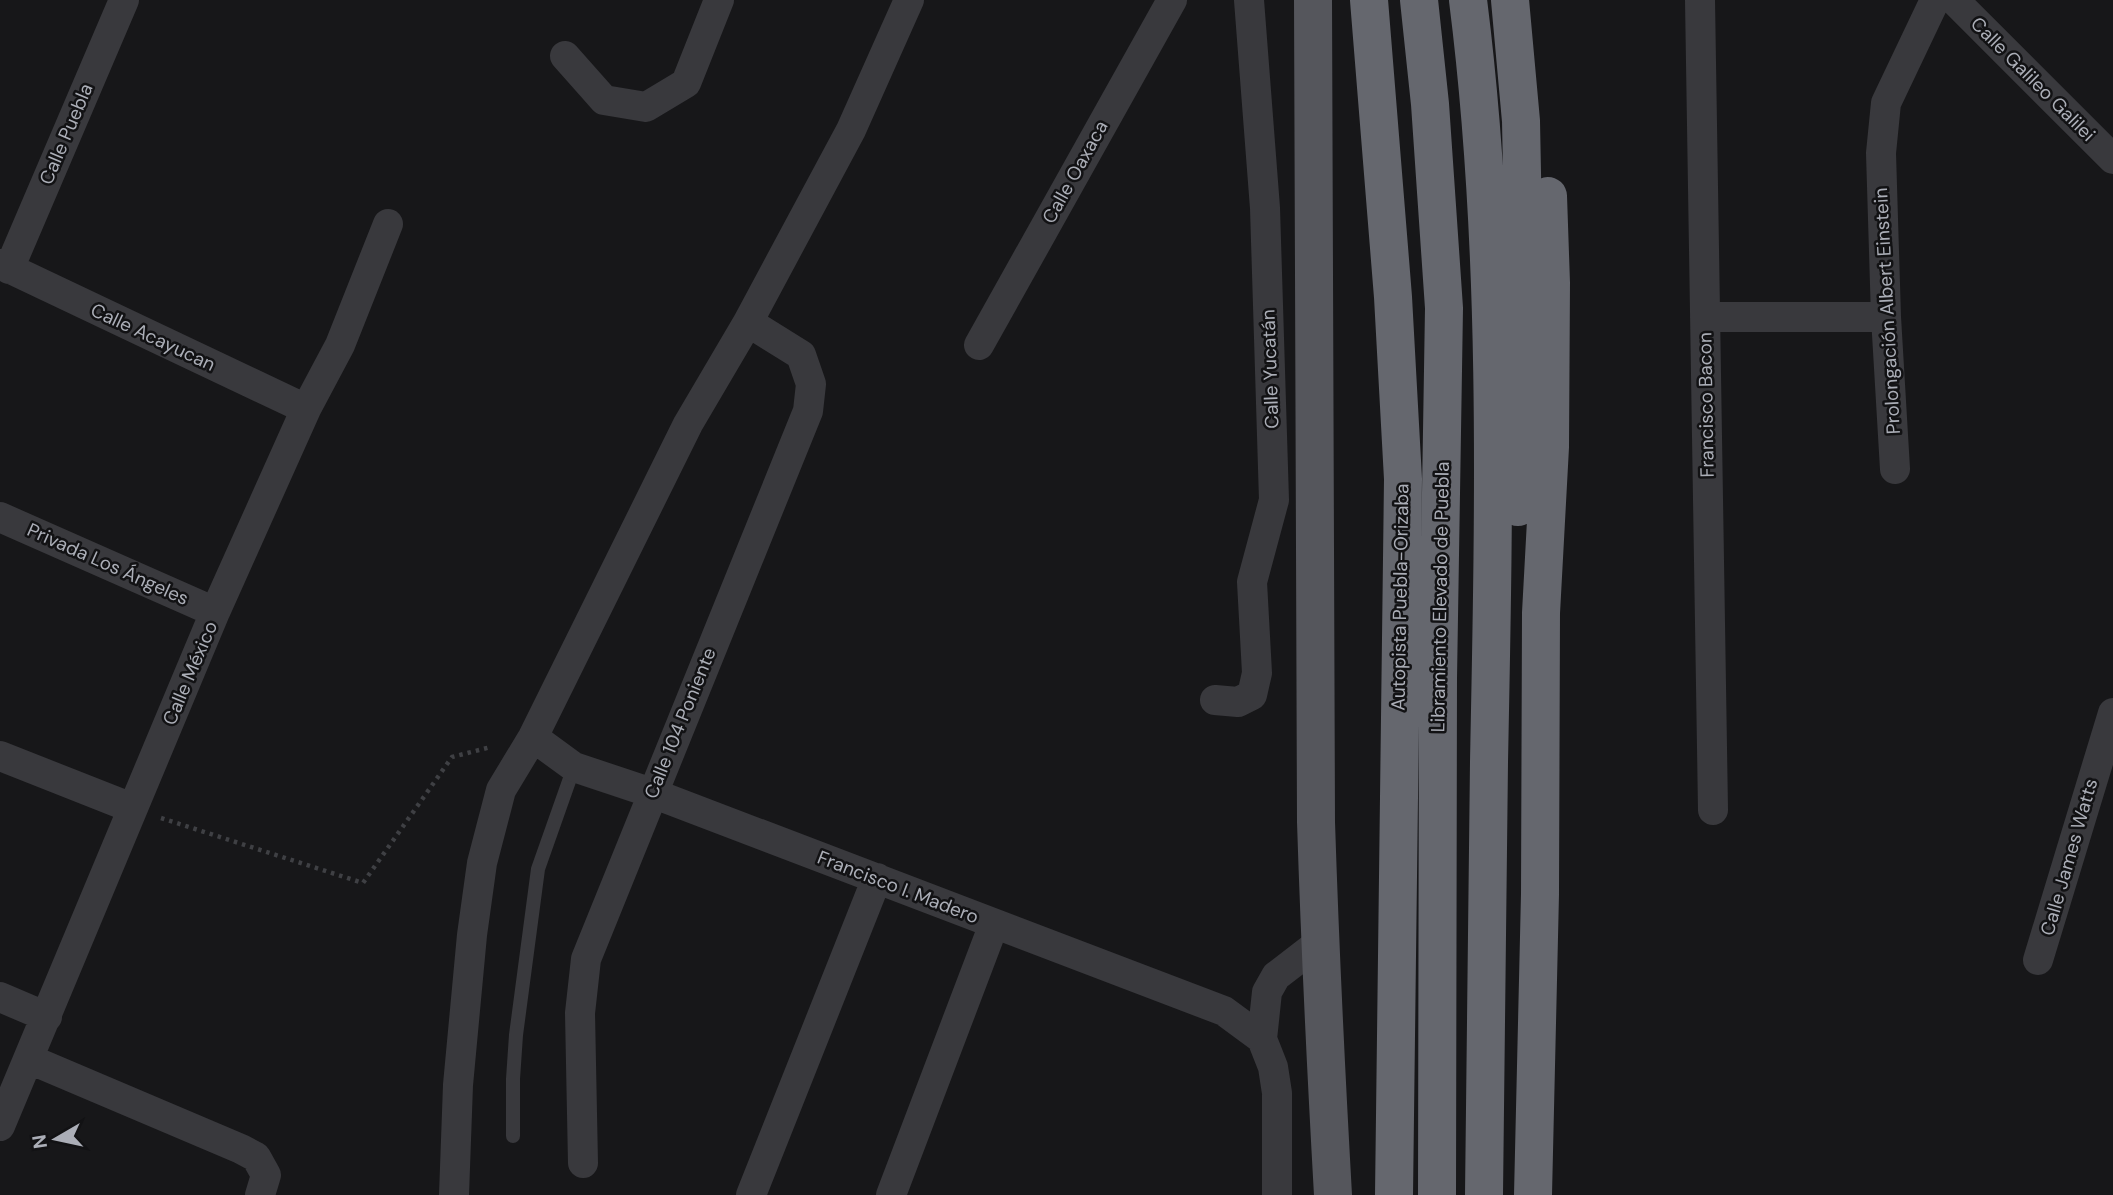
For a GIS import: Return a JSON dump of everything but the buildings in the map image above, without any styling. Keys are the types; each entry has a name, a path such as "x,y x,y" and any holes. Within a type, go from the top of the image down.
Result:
{"highway":[{"name":"Autopista Puebla-Orizaba","path":"1369,0 1392,284 1403,479 1399,613 1394,1195"},
{"name":"Libramiento Elevado de Puebla","path":"1419,0 1430,104 1444,308 1438,679 1437,1195"},
{"path":"1468,0 1480,97 1490,314 1493,509 1484,1195"},
{"path":"1505,1195 1523,224 1521,121 1510,0"},
{"path":"1533,1195 1540,907 1541,613 1550,447 1551,296 1545,120 1537,0"}],"main road":[{"path":"1313,0 1316,821 1333,1195"}],"street":[{"name":"Calle Puebla","path":"5,266 124,0"},
{"path":"565,56 604,100 646,107 686,83 719,0"},
{"path":"454,1195 458,1085 472,935 482,863 501,790 533,737 688,424 748,322 851,130 909,0"},
{"name":"Calle Oaxaca","path":"979,345 1171,0"},
{"name":"Calle Yucatán","path":"1215,700 1238,702 1252,695 1257,664 1252,582 1274,500 1265,208 1250,0"},
{"name":"Francisco Bacon","path":"1700,0 1713,810"},
{"name":"Prolongación Albert Einstein","path":"1895,468 1886,317 1881,153 1886,103 1934,0"},
{"name":"Calle Galileo Galilei","path":"1954,0 2113,159"},
{"name":"Calle México","path":"0,1126 215,612 306,409 340,345 388,224"},
{"name":"Calle Acayucan","path":"5,266 306,409"},
{"path":"1705,317 1886,317"},
{"name":"Calle 104 Poniente","path":"583,1163 580,1013 586,959 808,411 811,384 801,355 748,322"},
{"name":"Privada Los Ángeles","path":"0,517 215,612"},
{"name":"Calle James Watts","path":"2039,960 2113,713"},
{"name":"Francisco I. Madero","path":"533,737 574,767 652,793 1224,1011 1262,1039"},
{"path":"0,756 132,808"},
{"path":"751,1195 877,878"},
{"path":"891,1195 994,924"},
{"path":"1278,1195 1277,1093 1273,1067 1262,1039 1267,992 1276,976 1320,943"},
{"path":"0,997 47,1017"},
{"path":"29,1059 256,1157 266,1175 260,1195"}],"lane":[{"path":"513,1136 516,1035 538,869 574,767"}],"path":[{"path":"132,808 363,883 452,757 533,737"}]}
